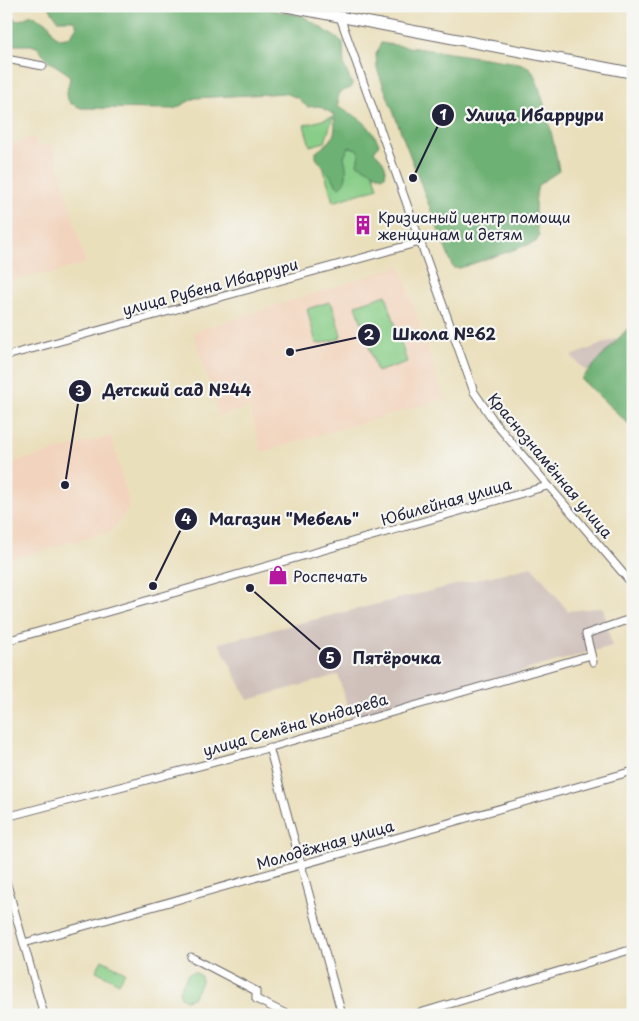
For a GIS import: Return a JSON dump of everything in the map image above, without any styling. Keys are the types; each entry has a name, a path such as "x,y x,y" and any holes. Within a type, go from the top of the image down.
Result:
{"main road":[{"path":"284,6 633,73"},
{"path":"337,6 340,17"}],"street":[{"name":"Краснознамённая улица","path":"340,17 474,392 496,424 633,585"},
{"path":"6,59 43,66"},
{"name":"улица Рубена Ибаррури","path":"6,356 420,242"},
{"name":"Юбилейная улица","path":"6,641 548,486"},
{"name":"улица Семёна Кондарева","path":"6,817 592,659 586,634 633,618"},
{"path":"269,747 342,1015"},
{"name":"Молодёжная улица","path":"24,943 633,771"},
{"path":"6,881 44,1015"},
{"path":"413,1015 633,949"},
{"path":"191,957 256,992 256,999 288,1015"},
{"path":"301,1015 305,1013 306,1015"}],"shaded area":[{"path":"34,137 37,147 52,144 86,263 47,275 42,273 6,282 6,145"},
{"path":"400,266 444,399 261,452 250,407 219,416 193,332"},
{"path":"633,332 633,418 571,356"},
{"path":"111,436 130,506 112,531 6,560 6,464"},
{"path":"532,566 568,611 603,607 612,646 351,719 338,675 248,700 219,643"}],"green space":[{"path":"48,6 72,8 252,6 303,16 343,42 344,66 352,84 351,88 338,93 338,107 357,117 371,130 379,144 374,152 385,165 385,176 382,177 357,164 359,154 357,149 349,147 344,157 346,178 339,187 336,185 316,158 316,152 330,141 334,132 335,121 333,114 319,106 307,107 298,98 285,93 195,98 174,109 81,108 70,103 66,96 70,78 67,73 47,60 39,48 31,45 6,45 6,11 17,21 32,15 48,23 55,36 61,39 70,37 77,26 73,20 58,20"},
{"path":"381,43 519,63 530,68 543,101 559,171 538,185 535,210 539,236 536,242 460,268 453,268 377,69 376,54"},
{"path":"333,117 325,142 310,146 304,125"},
{"path":"364,139 378,188 333,202 319,152"},
{"path":"386,295 407,362 377,372 356,305"},
{"path":"329,302 332,304 341,335 339,339 319,344 316,343 307,309"},
{"path":"633,324 633,428 581,379"},
{"path":"102,960 125,972 119,983 96,971"},
{"path":"194,972 200,975 202,980 193,998 186,1000 181,997 179,991 188,974"}],"place":[{"name":"Улица Ибаррури","path":"413,178"},
{"name":"Кризисный центр помощи женщинам и детям","path":"363,225"},
{"name":"Школа №62","path":"290,352"},
{"name":"Детский сад №44","path":"65,485"},
{"name":"Роспечать","path":"278,575"},
{"name":"Магазин \"Мебель\"","path":"153,586"},
{"name":"Пятёрочка","path":"250,588"}]}
